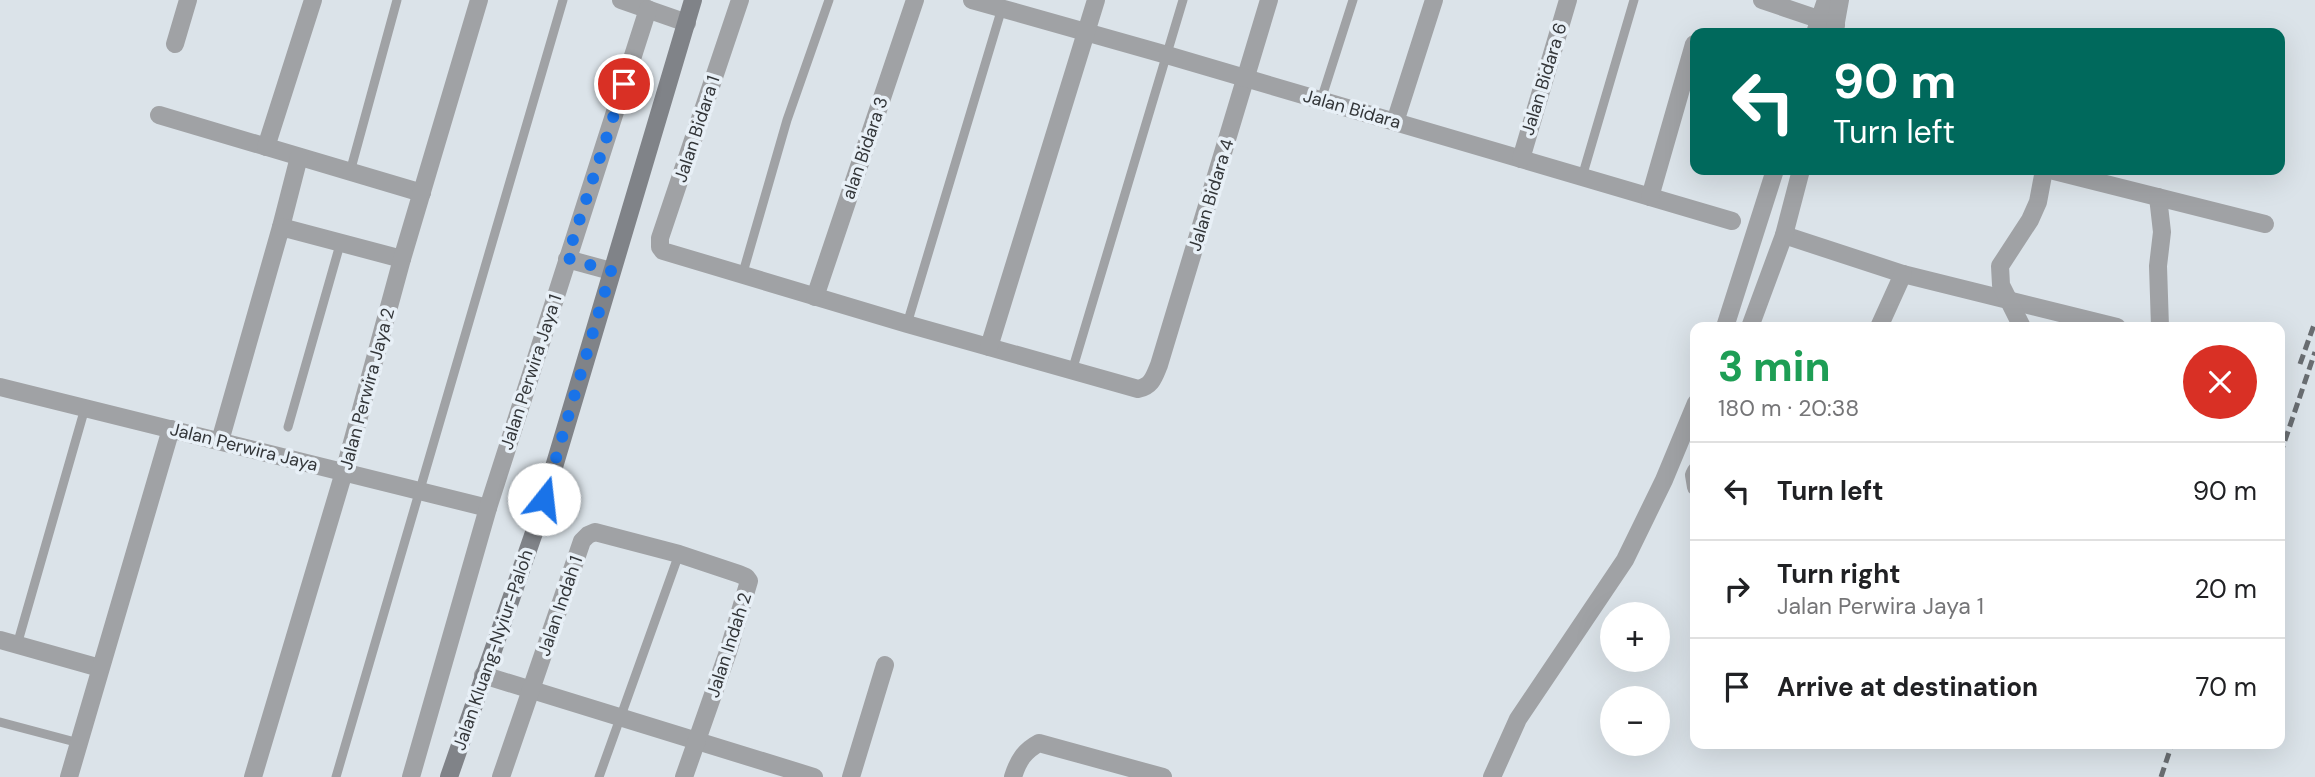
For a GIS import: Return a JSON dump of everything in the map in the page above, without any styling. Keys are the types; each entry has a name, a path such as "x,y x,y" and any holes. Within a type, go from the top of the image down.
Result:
{"street":[{"path":"175,44 188,0"},
{"path":"266,147 313,0"},
{"name":"Jalan Perwira Jaya 2","path":"253,777 344,472 402,259 478,0"},
{"path":"621,0 687,23"},
{"name":"Jalan Kluang-Nyiur-Paloh","path":"449,777 537,524 693,0"},
{"name":"Jalan Bidara 1","path":"740,0 660,238 660,247 668,254 742,276"},
{"name":"alan Bidara 3","path":"815,297 915,0"},
{"name":"Jalan Bidara","path":"972,0 1732,221"},
{"path":"989,347 1096,0"},
{"name":"Jalan Bidara 4","path":"1072,371 1138,389 1146,387 1153,380 1269,0"},
{"path":"1395,122 1434,0"},
{"name":"Jalan Bidara 6","path":"1521,159 1568,0"},
{"path":"1762,0 1826,28"},
{"path":"1826,0 1826,28"},
{"path":"1826,28 1840,0"},
{"name":"Jalan Perwira Jaya 1","path":"411,777 488,508 648,9"},
{"path":"1650,197 1690,58"},
{"path":"159,115 422,193"},
{"path":"220,441 299,157"},
{"path":"1727,322 1773,175"},
{"path":"1752,322 1784,235 1800,175"},
{"path":"2020,322 2001,285 2000,266 2030,220 2038,202 2043,175"},
{"path":"2070,175 2264,225"},
{"path":"2158,197 2162,232 2158,266 2160,322"},
{"path":"281,227 402,259"},
{"path":"1784,235 1903,274 2097,322"},
{"path":"567,258 611,271"},
{"path":"1881,322 1903,274"},
{"path":"742,276 1072,371"},
{"name":"Jalan Perwira Jaya","path":"0,387 488,508"},
{"path":"1492,777 1518,719 1625,560 1664,480 1690,417"},
{"path":"69,777 171,429"},
{"name":"Jalan Indah 1","path":"532,690 582,541 588,535 603,533 680,554"},
{"name":"Jalan Indah 2","path":"680,554 746,577 749,581 697,741"},
{"path":"8,642 100,668"},
{"path":"851,777 885,665"},
{"path":"483,675 697,741 773,771 814,777"},
{"path":"501,777 532,690"},
{"path":"684,777 697,741"},
{"path":"1013,777 1018,761 1029,748 1039,743 1163,777"}],"lane":[{"path":"350,172 397,0"},
{"path":"336,777 564,0"},
{"path":"742,276 787,120 830,0"},
{"path":"1072,371 1183,0"},
{"path":"1321,100 1353,0"},
{"path":"1582,177 1634,0"},
{"path":"907,324 1002,8"},
{"path":"288,427 341,241"},
{"path":"8,642 85,408"},
{"path":"598,777 680,554"},
{"path":"0,722 79,743"}],"railway":[{"path":"2300,364 2315,322"},
{"path":"2285,440 2315,352"},
{"path":"2161,777 2170,749"}],"route":[{"path":"544,499 611,271 567,258 624,84"}]}
